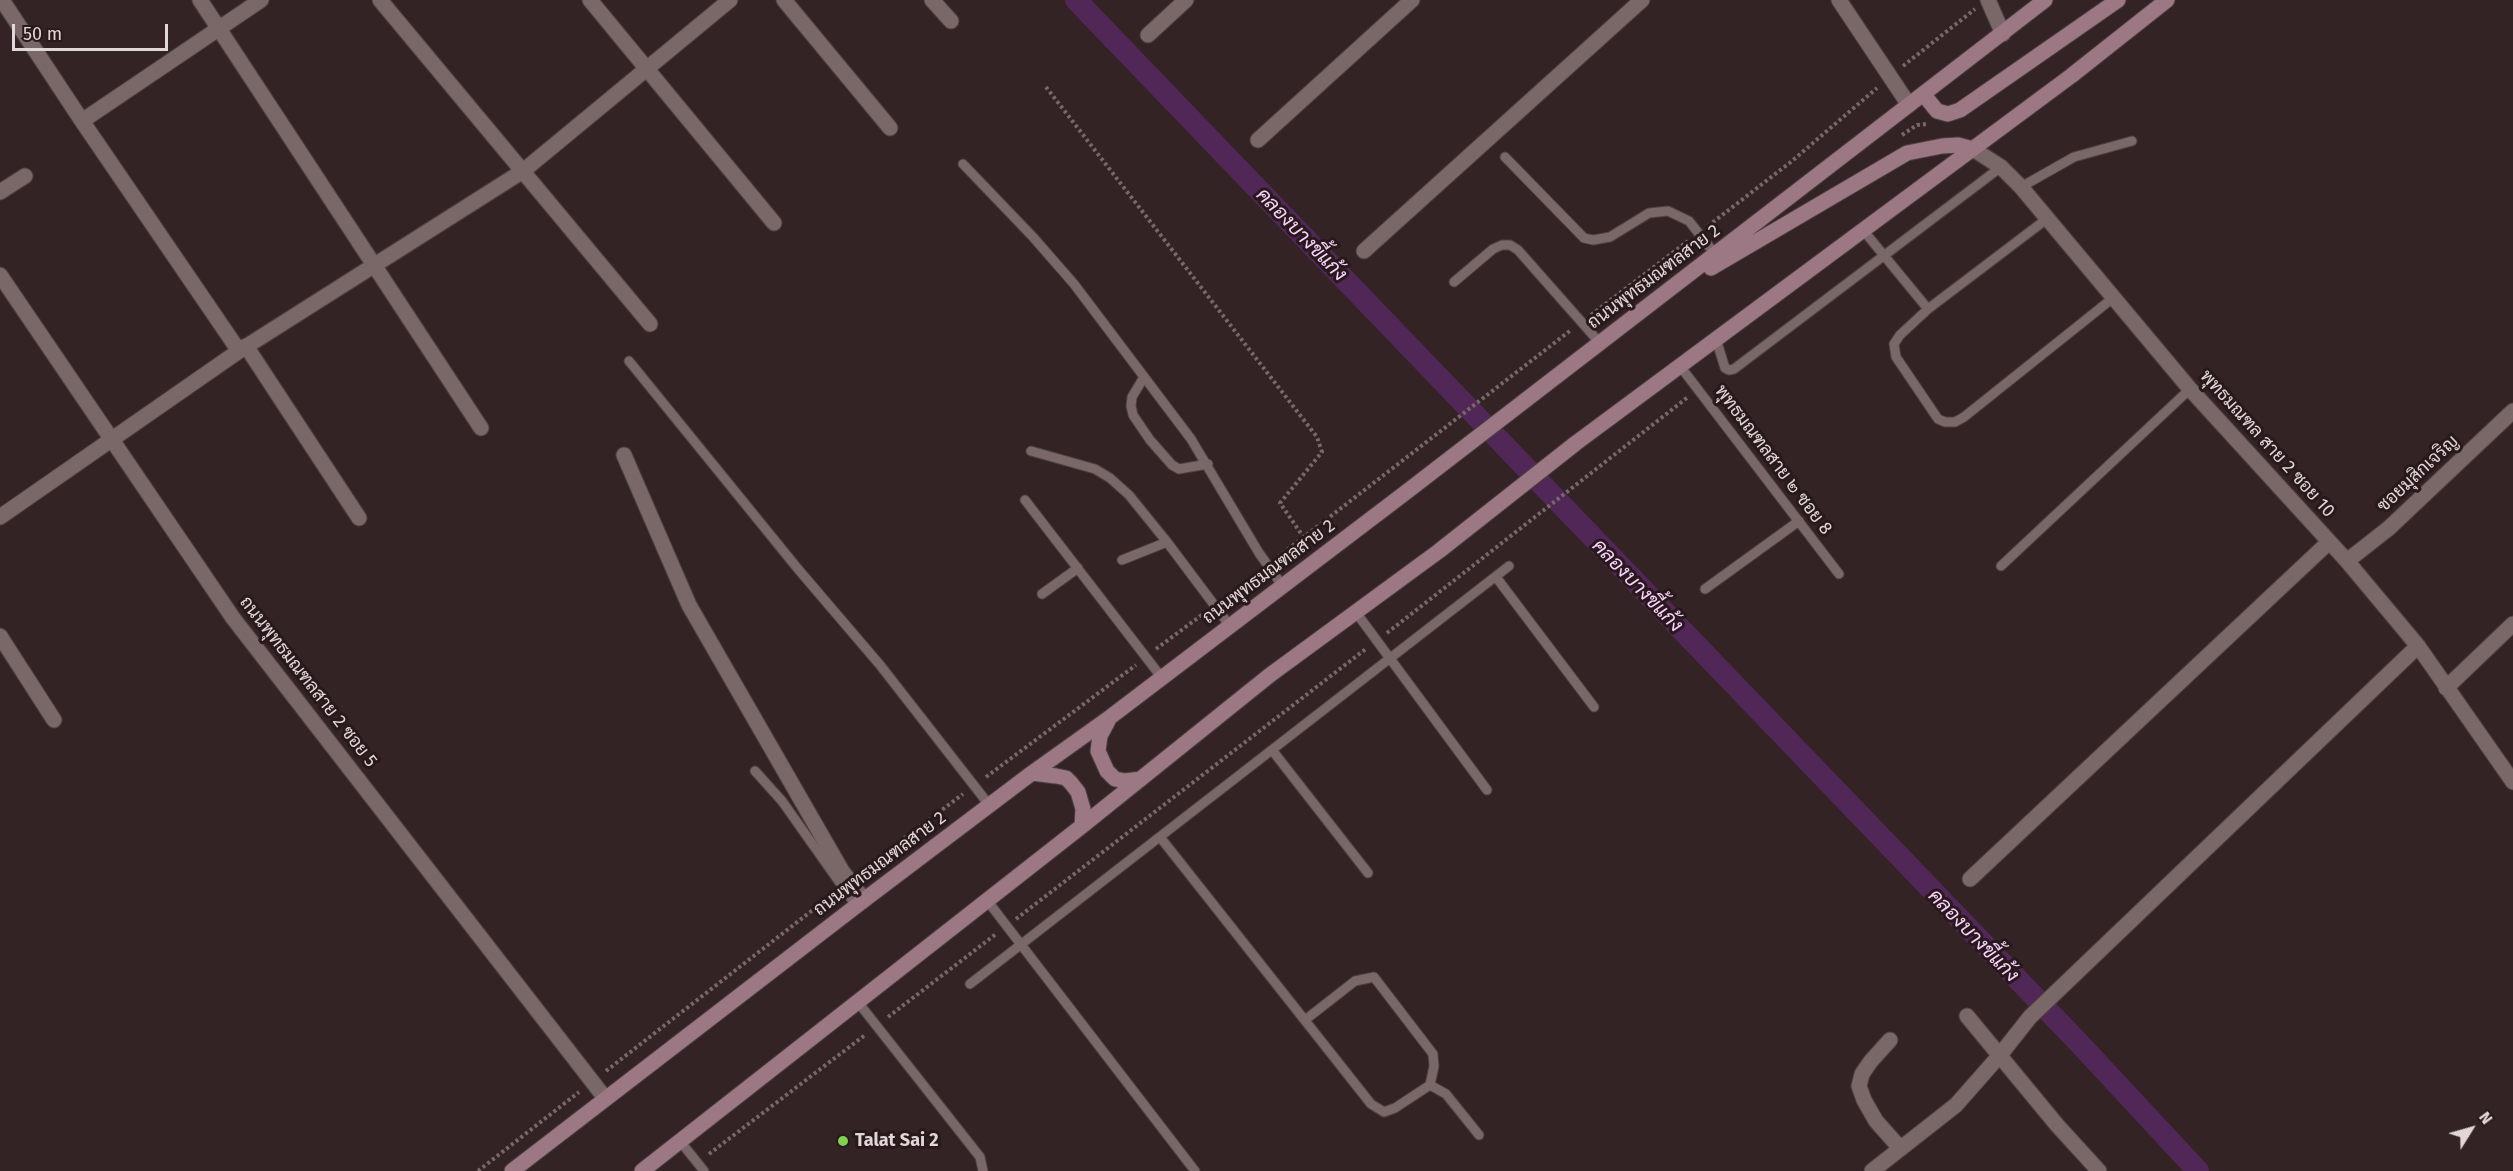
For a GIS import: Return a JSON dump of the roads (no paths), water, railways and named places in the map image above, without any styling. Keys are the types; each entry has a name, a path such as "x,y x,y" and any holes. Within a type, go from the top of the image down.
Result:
{"main road":[{"name":"ถนนพุทธมณฑลสาย 2","path":"512,1171 1032,773 1109,718 1405,494 2045,0"},
{"path":"1924,95 1937,111 1948,114 1959,110 2118,0"},
{"path":"642,1171 986,899 1142,779 1270,675 1439,551 1576,443 1973,149 2167,0"},
{"path":"1656,300 1907,153 1950,145 1973,149"},
{"path":"1109,718 1098,743 1102,763 1115,779 1125,781 1142,779"},
{"path":"1032,773 1066,778 1071,783 1078,792 1083,809 1082,826"}],"street":[{"path":"2,0 82,121 359,518"},
{"path":"200,0 481,428"},
{"path":"82,121 261,0"},
{"path":"380,0 650,324"},
{"path":"590,0 774,223"},
{"path":"0,517 243,349 523,171 730,0"},
{"path":"784,0 890,128"},
{"path":"932,0 951,21"},
{"path":"1148,34 1186,0"},
{"path":"1258,140 1412,0"},
{"path":"1364,251 1642,0"},
{"path":"1839,0 1909,105"},
{"path":"1982,4 2003,34"},
{"name":"พุทธมณฑล สาย 2 ซอย 10","path":"1973,149 2001,167 2021,187 2190,389 2347,561 2418,646 2513,783"},
{"path":"0,192 25,176"},
{"name":"ถนนพุทธมณฑลสาย 2 ซอย 5","path":"0,275 233,618 605,1098"},
{"name":"ซอยมุสิกเจริญ","path":"2347,561 2389,528 2513,411"},
{"path":"624,455 689,605 846,884 861,904"},
{"path":"1970,879 2329,542"},
{"path":"2446,688 2513,624"},
{"path":"0,636 54,720"},
{"path":"1872,1171 1956,1105 2030,1017 2418,646"},
{"path":"1967,1016 2057,1125 2099,1171"},
{"path":"1890,1040 1870,1061 1862,1074 1859,1086 1876,1121 1900,1148"}],"lane":[{"path":"2021,187 2074,157 2132,141"},
{"path":"1505,157 1584,238 1593,240 1610,237 1649,213 1668,211 1689,221 1715,255"},
{"path":"963,164 1074,284 1208,464 1226,502 1282,585"},
{"path":"1716,339 1725,368 1734,369 2001,167"},
{"path":"2048,218 1928,309 1900,334 1894,344 1896,357 1938,419 1955,422 1964,417 2113,298"},
{"path":"1863,230 1928,309"},
{"path":"1454,282 1493,249 1502,245 1510,245 1518,250 1600,343"},
{"path":"629,361 880,665 990,806"},
{"name":"พุทธมณฑลสาย ๒ ซอย 8","path":"1680,366 1839,574"},
{"path":"1144,377 1132,397 1131,406 1133,415 1150,440 1172,465 1179,469 1208,464"},
{"path":"2001,566 2190,389"},
{"path":"1031,451 1095,469 1110,478 1129,495 1230,626"},
{"path":"1025,500 1162,678"},
{"path":"1705,589 1799,521"},
{"path":"1122,560 1167,542"},
{"path":"970,984 1022,946 1509,566"},
{"path":"1042,594 1078,568"},
{"path":"1496,576 1594,707"},
{"path":"1355,612 1486,790"},
{"path":"1272,750 1368,873"},
{"path":"754,771 788,808 846,884"},
{"path":"1160,837 1371,1104 1384,1112 1395,1108 1430,1085 1434,1066 1433,1054 1374,977 1355,981 1305,1020"},
{"path":"986,899 1195,1171"},
{"path":"857,1001 980,1157 983,1171"},
{"path":"1430,1085 1446,1094 1479,1135"},
{"path":"680,1141 705,1171"}],"waterway":[{"name":"คลองบางขี้แก้ง","path":"1076,0 2079,1043 2198,1171"}],"place":[{"name":"Talat Sai 2","path":"843,1141"}]}
